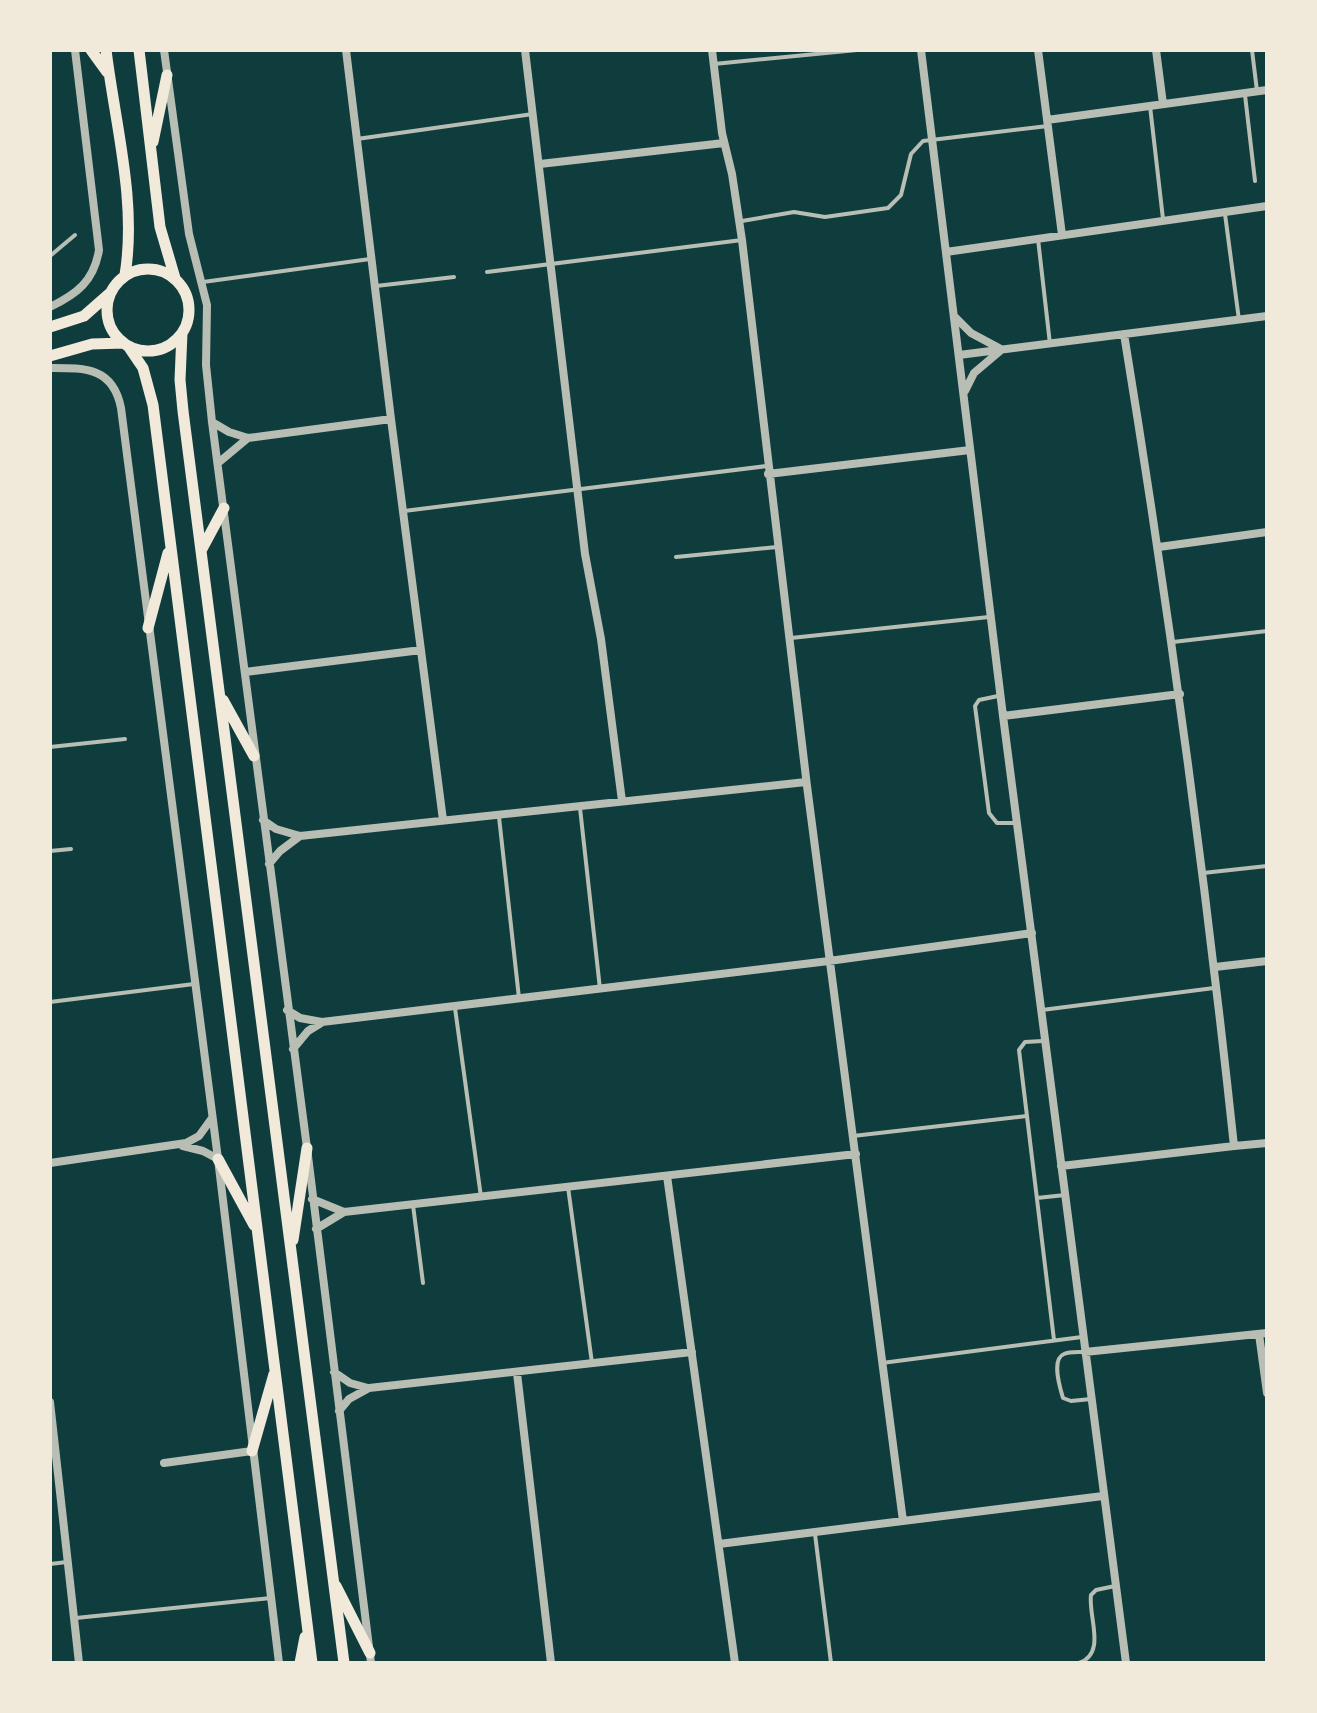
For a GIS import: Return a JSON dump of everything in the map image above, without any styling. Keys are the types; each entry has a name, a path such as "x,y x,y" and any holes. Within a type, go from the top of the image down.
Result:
{"main road":[{"path":"91,50 109,74"},
{"path":"106,50 127,207 129,241 125,275"},
{"path":"139,50 160,227 175,278"},
{"path":"151,150 167,75"},
{"path":"50,327 84,316 125,275 145,268 166,272 175,278 183,287 190,310 182,333 181,395 344,1663"},
{"path":"109,294 109,326 143,368 151,392 312,1663"},
{"path":"50,356 92,344 125,344 140,350 163,348 182,333"},
{"path":"201,549 224,508"},
{"path":"148,628 170,545"},
{"path":"220,695 254,756"},
{"path":"291,1252 307,1148"},
{"path":"218,1159 258,1231"},
{"path":"252,1451 275,1370"},
{"path":"332,1579 371,1658"},
{"path":"300,1663 307,1628"}],"street":[{"path":"50,307 70,298 85,285 95,269 99,250 75,50"},
{"path":"164,50 189,234 207,305 206,365 212,422 371,1658"},
{"path":"346,50 443,820"},
{"path":"525,50 585,554 601,639 622,801"},
{"path":"712,50 724,143 742,240 806,782 903,1521"},
{"path":"921,50 1003,716 1126,1663"},
{"path":"1038,50 1062,235"},
{"path":"1156,50 1163,104"},
{"path":"1048,123 1262,90"},
{"path":"540,164 724,143"},
{"path":"946,252 1267,206"},
{"path":"954,316 971,333 1003,349"},
{"path":"959,355 1267,316"},
{"path":"1124,334 1173,642 1215,967 1234,1146"},
{"path":"963,395 974,373 1003,349"},
{"path":"50,368 92,370 109,381 119,398 218,1159 279,1663"},
{"path":"212,422 248,438 391,419"},
{"path":"218,463 248,438"},
{"path":"768,470 970,450"},
{"path":"1159,547 1267,532"},
{"path":"245,672 421,650"},
{"path":"1003,716 1180,694"},
{"path":"263,820 276,829 300,836 806,782"},
{"path":"269,865 280,851 300,836"},
{"path":"287,1010 300,1018 322,1022 829,961 1032,933"},
{"path":"1215,967 1267,961"},
{"path":"293,1050 308,1031 322,1022"},
{"path":"50,1163 178,1145 199,1136 212,1118"},
{"path":"1061,1166 1267,1143"},
{"path":"178,1145 195,1148 218,1159"},
{"path":"312,1199 327,1208 344,1212 856,1154"},
{"path":"667,1176 735,1663"},
{"path":"316,1229 344,1212"},
{"path":"1085,1352 1263,1333 1267,1393"},
{"path":"334,1372 350,1383 369,1388 692,1352"},
{"path":"517,1373 551,1663"},
{"path":"339,1411 349,1399 369,1388"},
{"path":"50,1402 79,1663"},
{"path":"164,1463 252,1451"},
{"path":"719,1544 1103,1496"}],"lane":[{"path":"714,64 857,50"},
{"path":"1252,50 1262,90"},
{"path":"1245,93 1255,181"},
{"path":"1150,106 1164,220"},
{"path":"357,139 534,114"},
{"path":"739,222 794,212 825,217 888,208 901,195 911,154 916,146 932,139 1048,123"},
{"path":"1225,212 1239,320"},
{"path":"50,256 75,235"},
{"path":"1038,239 1050,344"},
{"path":"487,272 742,240"},
{"path":"203,282 372,258"},
{"path":"376,286 454,277"},
{"path":"404,511 768,470"},
{"path":"676,557 777,547"},
{"path":"788,638 991,617"},
{"path":"1173,642 1267,631"},
{"path":"1001,695 979,700 975,709 990,817 997,823 1017,822"},
{"path":"50,747 125,739"},
{"path":"580,806 600,989"},
{"path":"498,814 519,998"},
{"path":"50,851 71,849"},
{"path":"1203,873 1267,866"},
{"path":"50,1002 194,984"},
{"path":"1042,1010 1217,988"},
{"path":"455,1006 481,1197"},
{"path":"1045,1040 1025,1042 1019,1050 1054,1340"},
{"path":"853,1136 1027,1116"},
{"path":"568,1187 592,1364"},
{"path":"1037,1198 1065,1195"},
{"path":"413,1205 423,1283"},
{"path":"882,1363 1083,1337"},
{"path":"1085,1352 1063,1354 1058,1366 1063,1398 1071,1401 1091,1399"},
{"path":"815,1532 831,1663"},
{"path":"50,1564 67,1562"},
{"path":"1079,1663 1090,1659 1094,1650 1091,1595 1096,1590 1115,1586"},
{"path":"74,1618 271,1598"}]}
